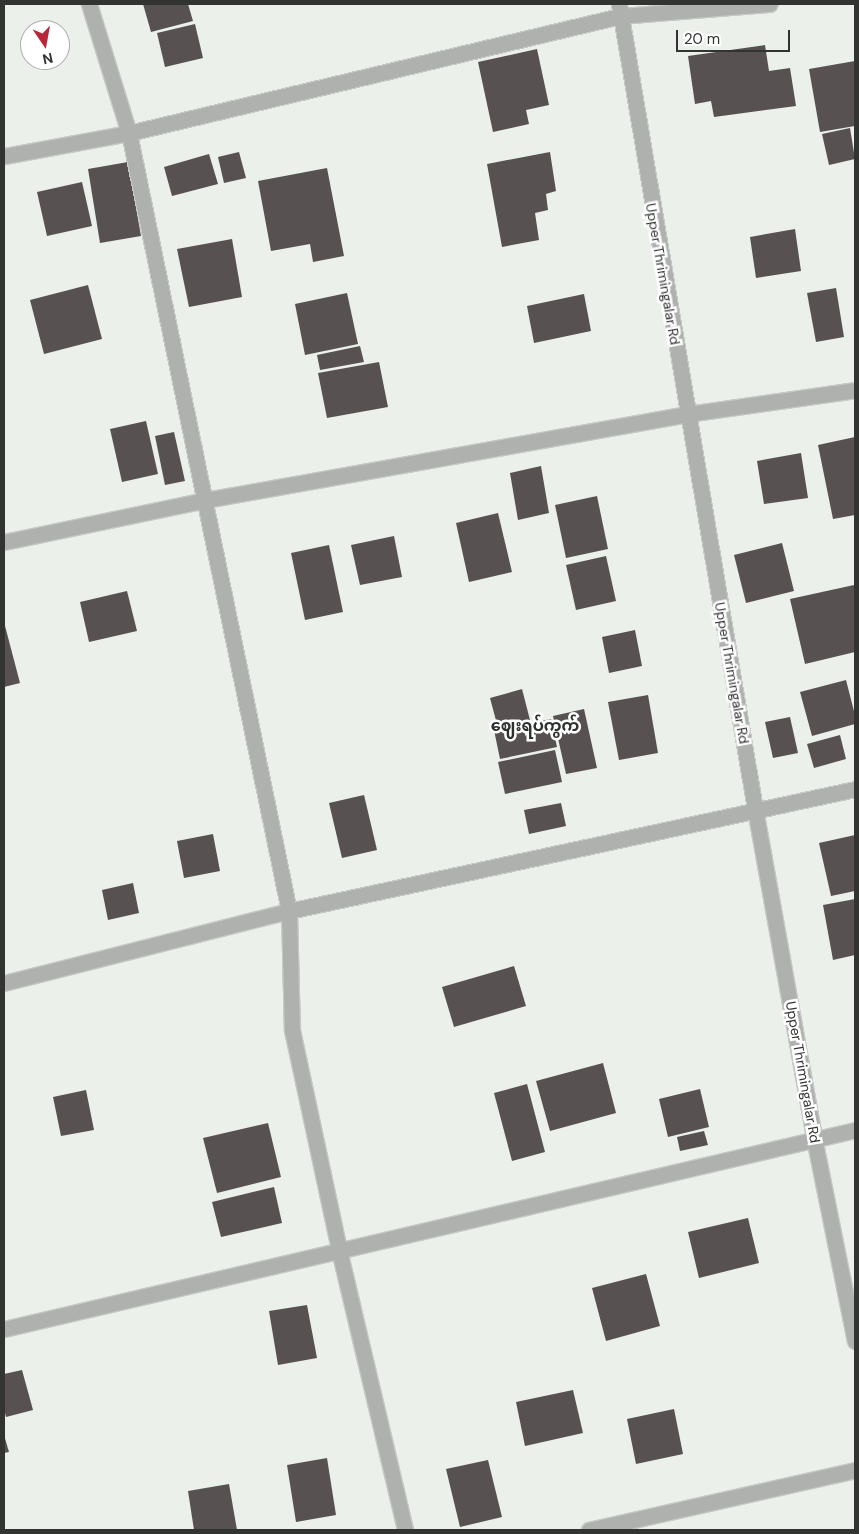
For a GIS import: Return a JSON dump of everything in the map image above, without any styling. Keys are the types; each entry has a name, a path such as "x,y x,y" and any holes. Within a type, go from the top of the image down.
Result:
{"street":[{"path":"89,4 130,133 289,911 292,1030 339,1250 405,1530"},
{"path":"4,156 130,133 619,10 770,4"},
{"name":"Upper Thrimingalar Rd","path":"619,10 755,810 814,1138 855,1341"},
{"path":"4,542 205,500 687,414 855,390"},
{"path":"4,983 289,911 855,790"},
{"path":"4,1329 814,1138 855,1130"},
{"path":"589,1530 855,1470"}],"building":[{"path":"143,4 188,4 193,21 151,32"},
{"path":"195,24 203,58 165,67 157,33"},
{"path":"765,45 769,71 790,68 796,106 714,117 711,101 695,104 688,56"},
{"path":"537,49 549,105 526,110 529,124 493,132 478,62"},
{"path":"855,61 855,126 820,132 809,69"},
{"path":"850,128 855,159 829,165 822,134"},
{"path":"239,152 246,178 224,183 218,157"},
{"path":"550,152 556,191 546,194 548,210 535,213 539,240 502,247 487,164"},
{"path":"209,154 218,184 172,196 164,167"},
{"path":"128,162 141,236 100,243 88,169"},
{"path":"327,168 344,256 313,262 310,244 271,251 258,181"},
{"path":"82,182 92,226 47,236 37,192"},
{"path":"795,229 801,271 756,278 750,237"},
{"path":"232,239 242,297 189,307 177,249"},
{"path":"88,285 102,339 44,354 30,300"},
{"path":"836,288 844,337 816,342 807,293"},
{"path":"347,293 358,344 305,355 295,304"},
{"path":"584,294 591,331 534,343 527,306"},
{"path":"360,346 364,362 320,370 317,355"},
{"path":"379,362 388,407 327,418 318,373"},
{"path":"146,421 158,474 122,482 110,429"},
{"path":"174,432 185,481 165,485 155,436"},
{"path":"855,437 855,515 833,519 818,445"},
{"path":"801,453 808,498 764,504 757,461"},
{"path":"541,466 549,513 518,520 510,473"},
{"path":"597,496 608,549 566,558 555,505"},
{"path":"498,513 512,572 469,582 456,523"},
{"path":"394,536 402,577 360,585 351,545"},
{"path":"782,543 794,591 746,603 734,555"},
{"path":"329,545 343,612 305,620 291,553"},
{"path":"606,556 616,601 576,610 566,565"},
{"path":"854,585 855,652 805,664 790,599"},
{"path":"127,591 137,631 89,642 80,602"},
{"path":"4,622 20,683 4,687"},
{"path":"635,630 642,666 609,673 602,637"},
{"path":"846,680 855,715 855,724 812,736 800,692"},
{"path":"522,689 530,720 498,728 490,698"},
{"path":"648,695 658,753 619,760 608,702"},
{"path":"584,709 597,768 566,774 553,716"},
{"path":"790,717 798,753 773,758 765,722"},
{"path":"551,719 557,747 500,759 494,730"},
{"path":"840,735 846,759 814,768 807,744"},
{"path":"555,750 562,782 505,794 498,762"},
{"path":"364,795 377,850 342,858 329,803"},
{"path":"561,803 566,826 529,834 524,810"},
{"path":"213,834 220,871 184,878 177,841"},
{"path":"855,835 855,891 831,896 819,843"},
{"path":"133,883 139,913 108,920 102,890"},
{"path":"855,899 855,955 833,960 823,905"},
{"path":"514,966 526,1006 454,1027 442,987"},
{"path":"603,1063 616,1113 550,1131 536,1081"},
{"path":"527,1084 545,1152 512,1161 494,1093"},
{"path":"700,1089 709,1127 668,1137 659,1099"},
{"path":"86,1090 94,1130 61,1136 53,1097"},
{"path":"268,1123 281,1177 217,1193 203,1138"},
{"path":"704,1131 708,1145 680,1151 677,1137"},
{"path":"274,1187 282,1223 221,1237 212,1202"},
{"path":"748,1218 759,1263 699,1278 688,1232"},
{"path":"646,1274 660,1326 606,1341 592,1288"},
{"path":"307,1305 317,1358 278,1365 269,1311"},
{"path":"22,1370 33,1410 6,1417 4,1409 4,1374"},
{"path":"573,1390 583,1433 525,1446 516,1402"},
{"path":"674,1409 683,1454 636,1464 627,1419"},
{"path":"4,1435 9,1452 4,1453"},
{"path":"327,1458 336,1515 296,1522 287,1465"},
{"path":"488,1460 502,1517 460,1527 446,1469"},
{"path":"229,1484 237,1530 194,1530 188,1491"}],"district":[{"name":"ဈေးရပ်ကွက်","path":"535,726"}]}
